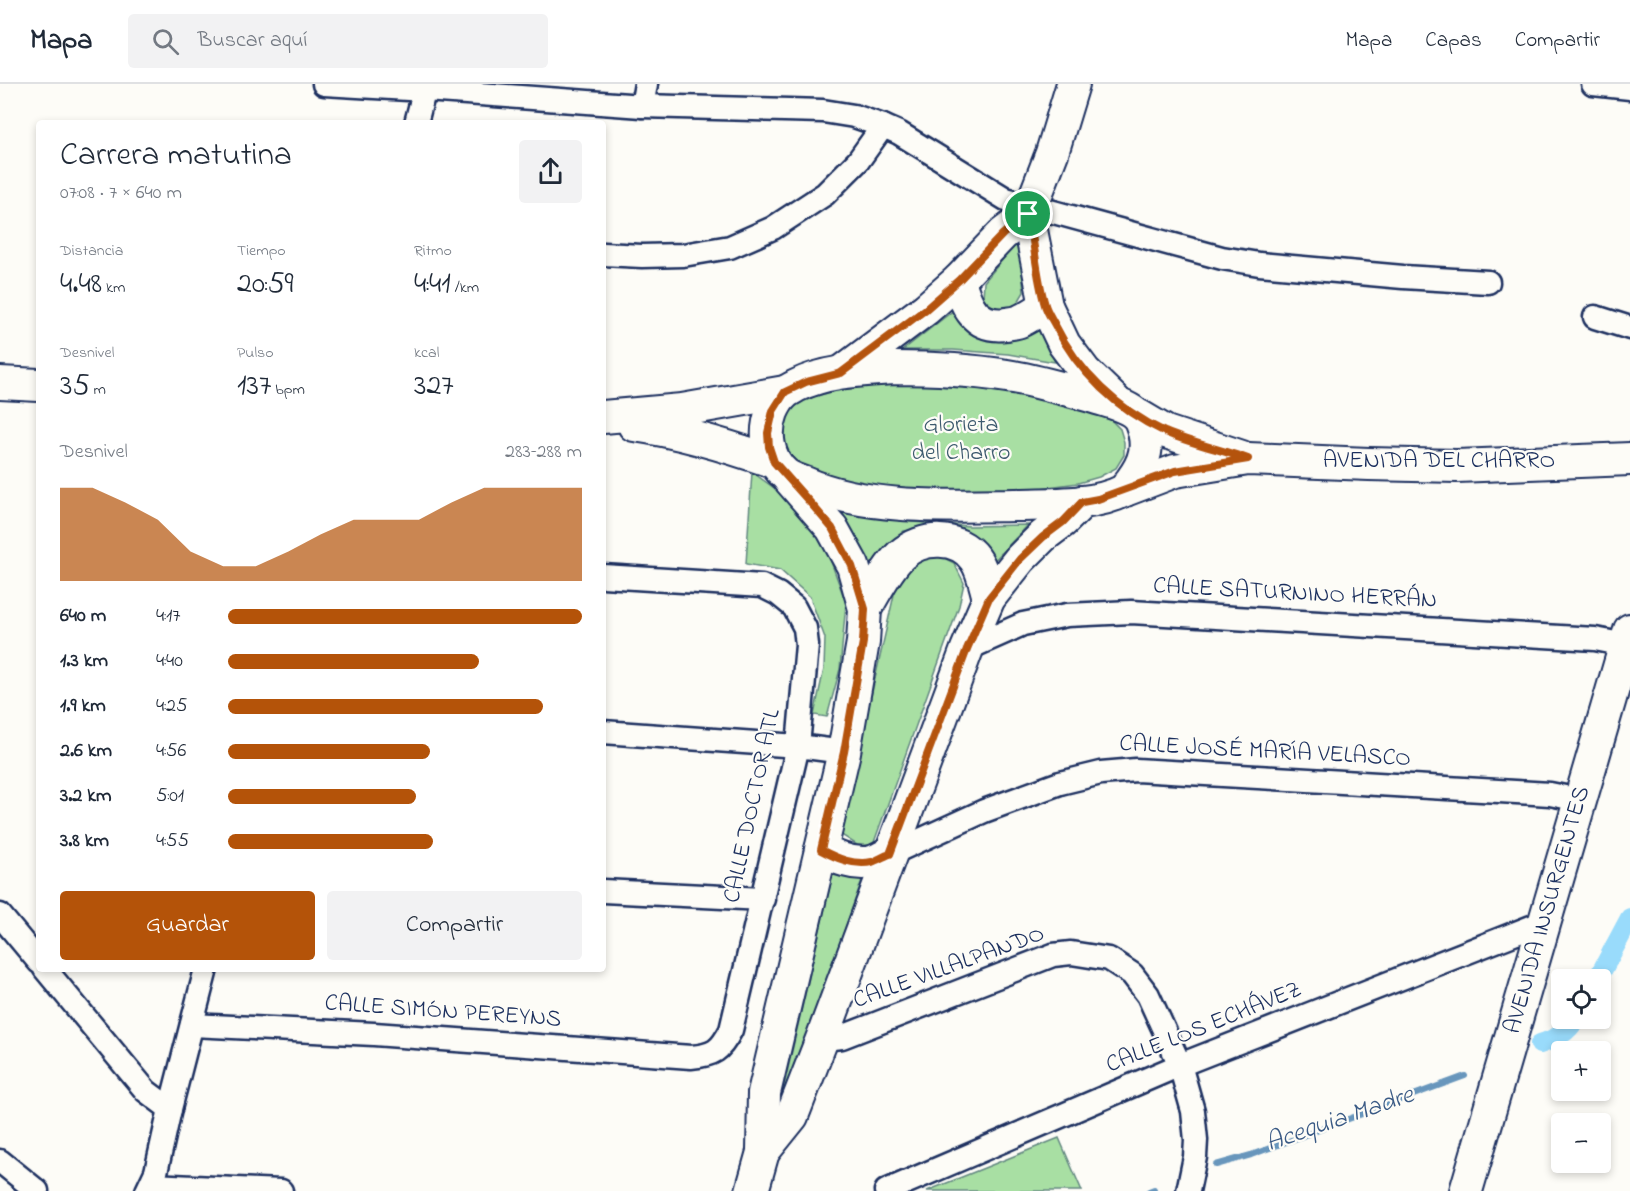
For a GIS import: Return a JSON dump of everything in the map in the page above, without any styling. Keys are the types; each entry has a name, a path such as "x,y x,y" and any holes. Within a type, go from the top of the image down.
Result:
{"street":[{"path":"324,84 644,95 854,116 900,133 996,194 1030,211 1222,258 1259,264 1488,282"},
{"path":"841,373 926,309 1030,211 1052,153 1073,84"},
{"path":"1593,84 1630,88"},
{"path":"417,120 425,87"},
{"path":"606,254 683,255 730,247 773,228 825,194 858,162 883,126"},
{"path":"1030,211 1039,278 1046,306 1064,344 1085,372 1130,411 1147,436 1146,450 1136,474 1125,490"},
{"path":"959,280 964,301 971,311 984,322 999,324 1018,322 1046,306"},
{"path":"1595,316 1630,328"},
{"path":"606,418 682,410 785,392 806,382 841,373 894,368 932,368 1007,376 1050,385 1130,411"},
{"path":"0,383 36,386"},
{"path":"752,1191 763,1152 764,1093 844,752 863,642 865,609 852,566 832,528 780,469 769,447 769,421 785,392"},
{"name":"AVENIDA DEL CHARRO","path":"1130,411 1166,432 1248,459"},
{"path":"606,419 666,430 738,449 780,469"},
{"name":"AVENIDA DEL CHARRO","path":"780,469 820,490 859,499 915,505 971,506 1082,502 1098,499 1175,471 1248,459 1457,466 1630,459"},
{"path":"763,1152 792,1116 967,649 989,598 1020,559 1063,522 1082,502"},
{"path":"865,609 888,571 901,555 912,547 927,541 953,543 964,548 975,558 982,572 989,598"},
{"name":"CALLE DOCTOR ATL","path":"606,576 762,586 778,594 794,607 805,628 807,645 798,746 731,1030 724,1044 716,1052 706,1056 691,1057"},
{"name":"CALLE SATURNINO HERRÁN","path":"967,649 1023,624 1067,615 1131,612 1595,639 1628,637"},
{"name":"AVENIDA INSURGENTES","path":"1466,1191 1628,637"},
{"path":"606,732 798,746 844,752"},
{"name":"CALLE JOSÉ MARÍA VELASCO","path":"890,854 984,811 1060,783 1101,773 1136,770 1550,794 1580,800"},
{"path":"821,850 836,858 854,863 872,862 890,854"},
{"path":"606,891 763,899"},
{"path":"0,915 36,958"},
{"name":"CALLE LOS ECHÁVEZ","path":"886,1191 1180,1065 1544,922"},
{"name":"CALLE VILLALPANDO","path":"822,1039 842,1037 1053,955 1071,953 1109,959 1132,974 1148,995 1180,1065 1193,1112 1196,1140 1188,1191"},
{"path":"47,972 146,1091 170,1109"},
{"path":"205,972 156,1172 149,1188 281,1191"},
{"name":"CALLE SIMÓN PEREYNS","path":"192,1025 374,1034 691,1057"},
{"path":"0,1161 37,1191"}],"green space":[{"path":"1019,240 1024,292 1015,307 997,308 983,298 984,282"},
{"path":"954,310 974,330 997,342 1017,339 1037,325 1055,362 1008,354 953,350 903,350"},
{"name":"Glorieta del Charro","path":"912,382 963,384 1039,395 1109,418 1120,429 1124,442 1124,455 1116,468 1099,477 1078,483 1017,491 913,490 870,486 838,479 811,469 795,460 784,449 779,438 783,416 793,406 808,398 877,384"},
{"path":"752,472 792,501 826,548 846,603 840,669 827,717 814,715 824,669 825,638 810,597 780,570 746,564"},
{"path":"840,511 912,522 970,526 1028,525 990,565 932,527 904,531 884,549 872,574"},
{"path":"925,554 942,557 954,563 964,583 959,606 873,845 857,845 840,834 898,577"},
{"path":"834,869 863,877 788,1091 783,1090"},
{"path":"1059,1138 1082,1191 927,1191"}],"waterway":[{"name":"Acequia Madre","path":"1603,969 1630,918"},
{"name":"Acequia Madre","path":"1540,1044 1561,1035 1568,1029"},
{"name":"Acequia Madre","path":"1216,1165 1251,1155 1465,1076"},
{"name":"Acequia Madre","path":"1149,1191 1154,1189"}],"route":[{"path":"1028,214 1046,306 1064,344 1085,372 1120,405 1166,432 1248,459 1175,471 1098,499 1082,502 1063,522 1020,559 989,598 967,649 890,854 872,862 854,863 836,858 821,850 844,752 863,642 865,609 852,566 832,528 774,462 769,447 769,421 777,402 785,392 806,382 841,373 926,309 959,280 1003,234 1028,214"}]}
